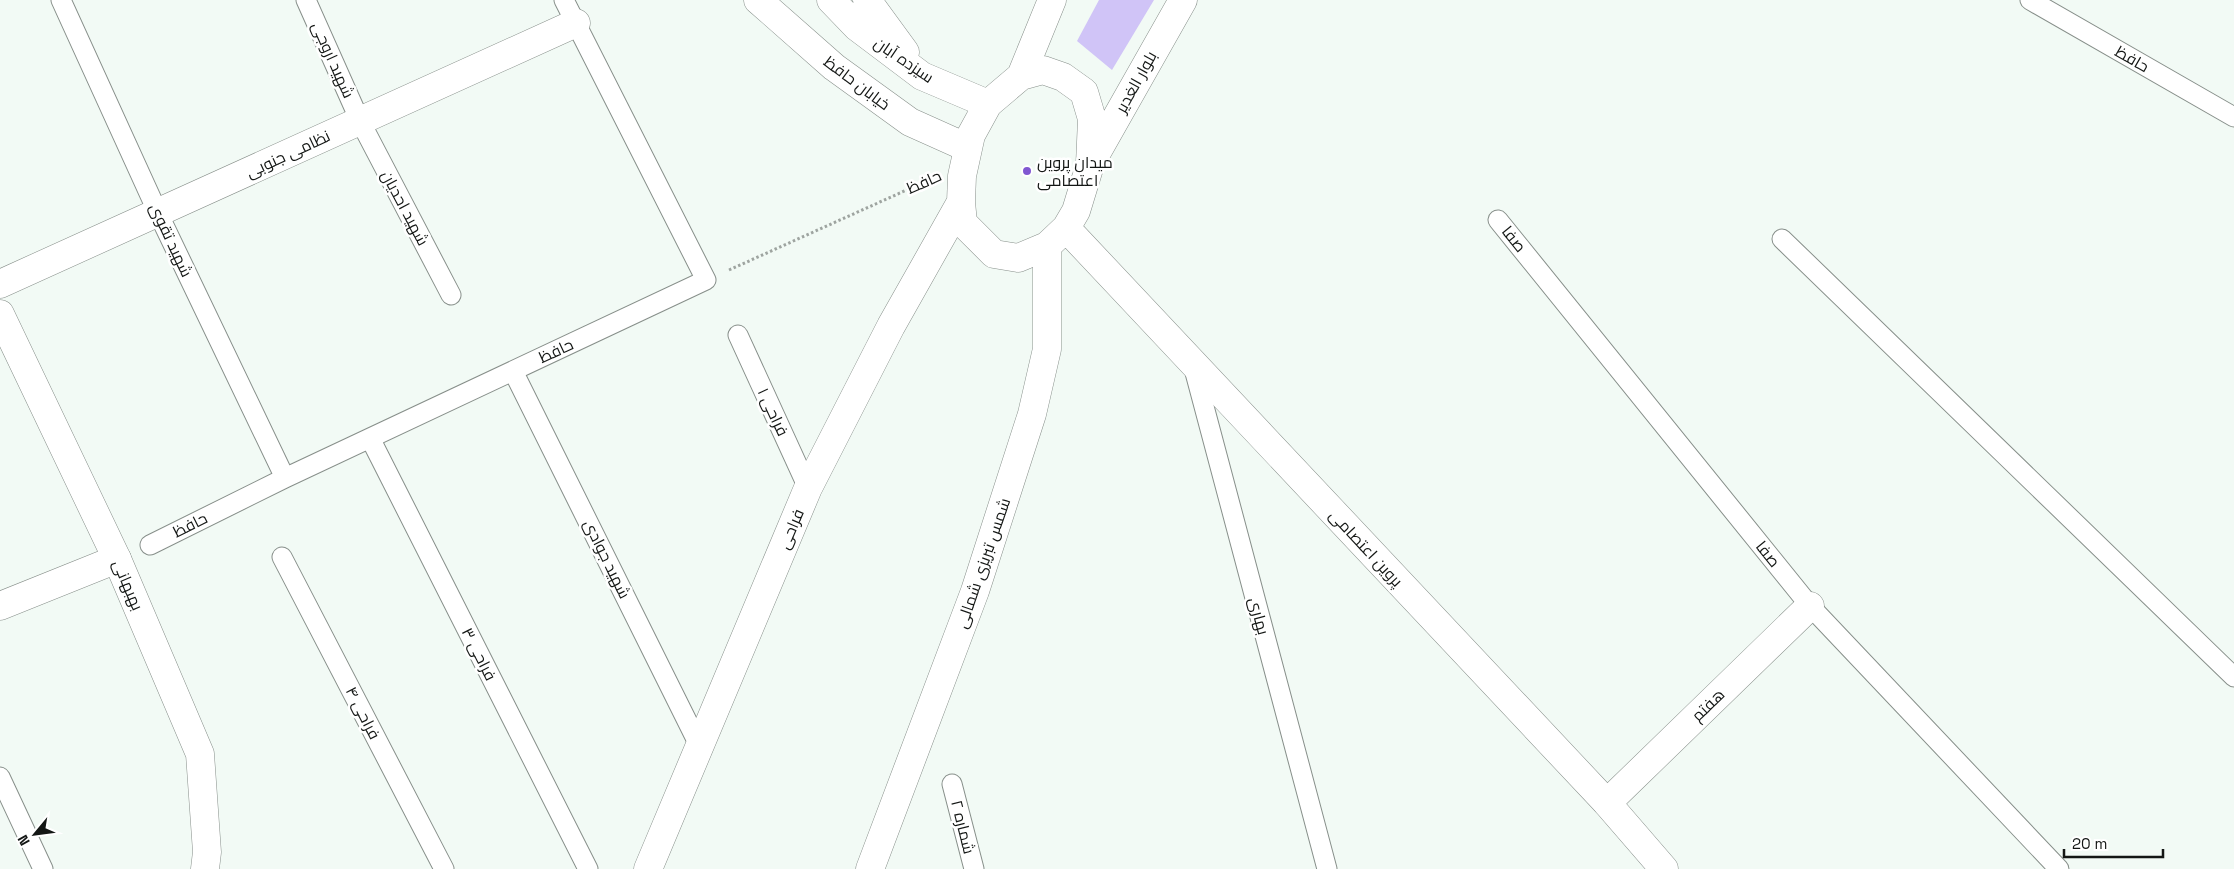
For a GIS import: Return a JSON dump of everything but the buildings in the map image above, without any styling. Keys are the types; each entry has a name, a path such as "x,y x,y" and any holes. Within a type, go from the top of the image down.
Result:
{"street":[{"name":"خیابان حافظ","path":"758,0 834,67 910,122 966,156"},
{"name":"سیزده آبان","path":"831,0 857,27 922,76 988,104"},
{"path":"867,0 922,76"},
{"path":"1020,76 1043,70 1063,77 1084,92 1092,119 1090,165 1076,211 1057,237 1018,258 994,254 963,223 961,202 966,156 971,136 988,104 1020,76 1052,0"},
{"name":"بلوار الغدیر","path":"1090,165 1183,0"},
{"name":"نظامی جنوبی","path":"0,284 360,121 570,12"},
{"name":"فراحی","path":"648,869 808,488 891,326 961,202"},
{"name":"پروین اعتصامی","path":"1057,237 1192,364 1607,803 1664,869"},
{"name":"شمس تبریزی شمالی","path":"870,869 975,591 1032,414 1048,349 1057,237"},
{"name":"بهبهانی","path":"0,314 117,559 200,754 208,852 205,869"},
{"path":"0,606 117,559"},
{"name":"هفتم","path":"1607,803 1810,606"}],"lane":[{"name":"شهید تقوی","path":"61,0 158,213 285,478"},
{"name":"شهید اروجی","path":"306,0 360,121"},
{"name":"حافظ","path":"2030,0 2234,117"},
{"path":"570,12 706,280"},
{"name":"شهید احدیان","path":"360,121 451,295"},
{"name":"صفا","path":"1498,220 1810,606 2059,869"},
{"path":"1782,239 2234,677"},
{"name":"حافظ","path":"150,545 285,478 706,280"},
{"name":"فراحی ۱","path":"738,335 808,488"},
{"name":"بهاری","path":"1192,364 1327,869"},
{"name":"شهید جوادی","path":"513,371 700,747"},
{"name":"فراحی ۳","path":"370,438 588,869"},
{"name":"فراحی ۴","path":"282,558 444,869"},
{"path":"0,777 43,869"},
{"name":"شماره ۲","path":"952,784 974,869"}],"path":[{"name":"حافظ","path":"706,280 966,156"}],"shaded area":[{"path":"1099,0 1154,0 1112,70 1077,41"}],"place":[{"name":"میدان پروین اعتصامی","path":"1027,171"}]}
